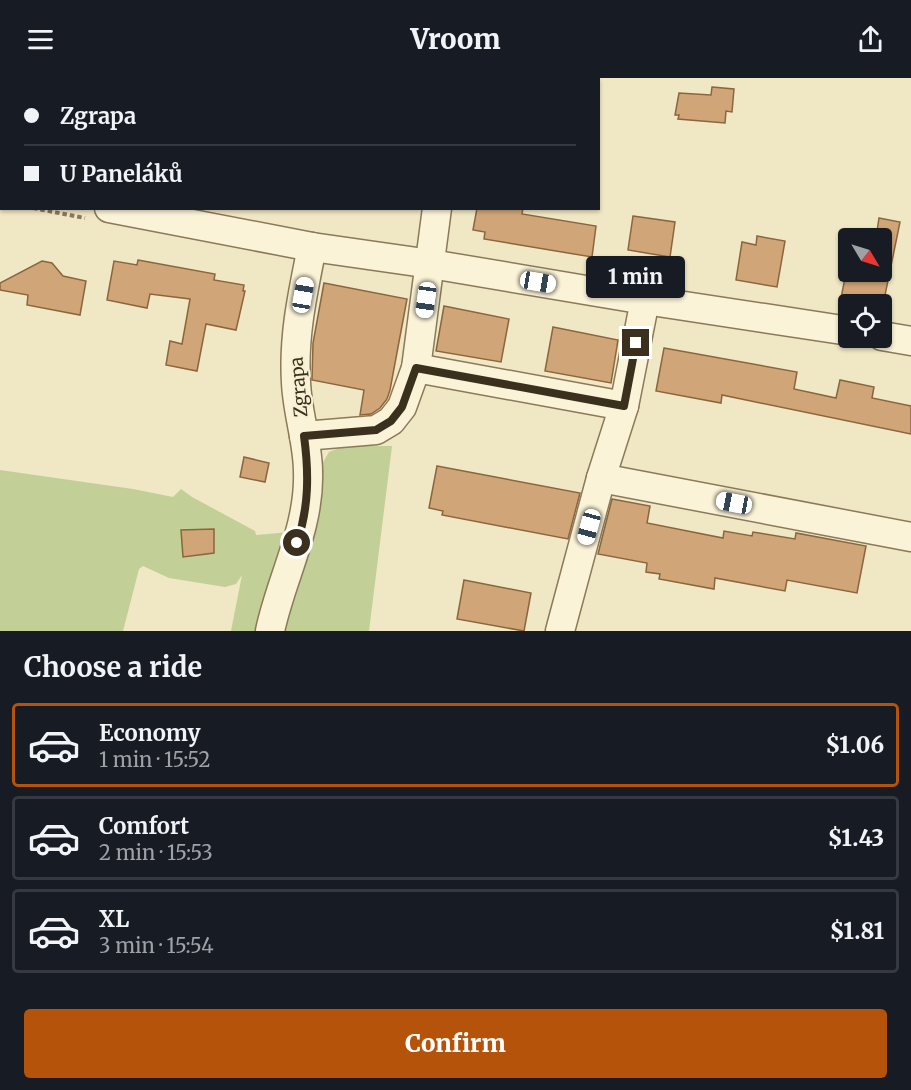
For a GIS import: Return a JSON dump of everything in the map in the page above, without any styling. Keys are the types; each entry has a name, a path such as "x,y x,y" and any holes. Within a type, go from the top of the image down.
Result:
{"street":[{"path":"119,210 312,247 838,329"},
{"path":"304,436 376,430 391,421 402,407 416,368 437,210"},
{"name":"Zgrapa","path":"270,631 276,603 304,523 309,473 296,384 296,332 312,247"},
{"path":"560,631 601,478 624,406 645,300"},
{"path":"892,338 911,341"},
{"path":"416,368 624,406"},
{"path":"601,478 911,537"}],"green space":[{"path":"344,446 392,446 369,631 231,631 242,575 236,584 225,587 169,578 143,566 139,569 123,631 0,631 0,470 173,497 181,489 255,531 256,535 313,530 319,469 329,452"}],"building":[{"path":"712,87 734,89 732,112 726,111 725,123 678,119 679,115 675,115 679,93 711,95"},
{"path":"477,210 523,210 522,214 596,226 592,257 484,239 485,232 473,230"},
{"path":"633,216 675,222 670,257 628,250"},
{"path":"879,218 900,222 892,261 892,228 878,228"},
{"path":"757,236 785,241 777,287 736,280 742,242 756,245"},
{"path":"138,260 215,274 214,280 244,285 243,291 245,291 236,330 206,324 197,371 166,365 170,341 182,344 190,299 150,294 147,308 107,300 114,261 137,265"},
{"path":"42,261 52,263 63,276 86,281 80,315 27,305 28,295 0,290 0,283"},
{"path":"844,282 888,282 885,294 842,294"},
{"path":"324,283 407,299 390,390 380,408 371,414 360,415 364,390 312,380 313,343"},
{"path":"444,306 509,319 501,362 436,351"},
{"path":"553,327 618,340 611,383 545,371"},
{"path":"664,348 797,372 794,389 836,398 840,380 874,387 872,398 911,406 911,434 722,395 721,403 656,391"},
{"path":"244,457 269,463 265,482 240,477"},
{"path":"437,466 580,493 568,539 442,515 443,511 429,508"},
{"path":"612,499 650,506 647,523 723,538 724,531 752,536 753,532 795,539 796,533 866,546 857,593 787,580 785,591 715,578 714,589 659,579 660,574 646,572 647,563 598,554"},
{"path":"214,529 214,553 183,557 181,530"},
{"path":"464,580 531,593 524,631 457,619"}],"route":[{"path":"297,543 304,523 309,473 304,436 376,430 391,421 402,407 416,368 624,406 636,343"}]}
